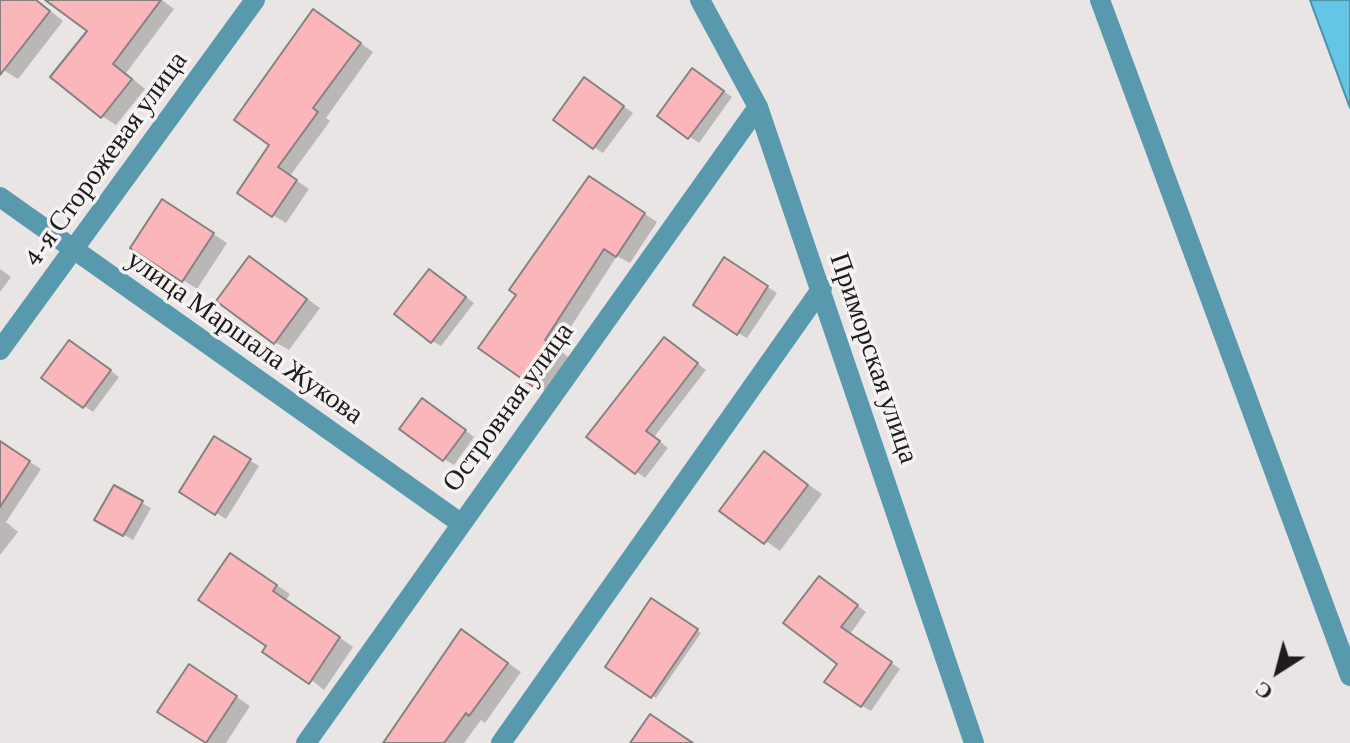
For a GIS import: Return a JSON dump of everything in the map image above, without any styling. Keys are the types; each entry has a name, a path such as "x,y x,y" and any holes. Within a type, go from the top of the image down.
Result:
{"street":[{"name":"4-я Сторожевая улица","path":"0,350 255,0"},
{"name":"Приморская улица","path":"700,0 758,107 974,743"},
{"path":"1100,0 1350,676"},
{"name":"Островная улица","path":"306,743 459,522 758,107"},
{"name":"улица Маршала Жукова","path":"0,197 459,522"},
{"path":"501,743 822,288"}],"water":[{"path":"1310,0 1350,0 1350,108"}],"building":[{"path":"0,0 36,0 50,11 0,75"},
{"path":"45,0 161,0 113,64 132,79 101,118 50,77 87,31"},
{"path":"313,9 361,43 313,108 318,112 278,167 297,180 272,217 237,193 269,145 234,120"},
{"path":"692,68 724,91 688,139 657,116"},
{"path":"584,77 624,106 593,149 553,120"},
{"path":"589,176 645,213 616,257 604,249 545,340 562,352 535,388 478,348 516,295 509,290"},
{"path":"162,199 214,233 182,282 130,248"},
{"path":"249,256 307,299 274,344 216,301"},
{"path":"724,257 768,286 737,335 693,305"},
{"path":"429,269 466,297 431,343 394,314"},
{"path":"664,337 698,363 646,431 660,441 635,474 586,437"},
{"path":"69,340 111,370 83,408 41,378"},
{"path":"422,398 466,430 443,461 399,429"},
{"path":"214,436 251,459 215,515 179,492"},
{"path":"0,441 30,461 0,507"},
{"path":"764,451 808,485 764,544 719,511"},
{"path":"114,485 143,501 123,536 94,520"},
{"path":"230,553 277,585 273,591 340,637 309,684 262,652 266,646 198,600"},
{"path":"819,576 858,605 841,627 892,662 861,707 824,682 837,664 783,623"},
{"path":"651,598 698,629 651,698 605,667"},
{"path":"461,629 508,663 469,716 466,713 444,743 383,743"},
{"path":"189,664 237,696 206,743 157,712"},
{"path":"650,714 693,743 630,743"}]}
